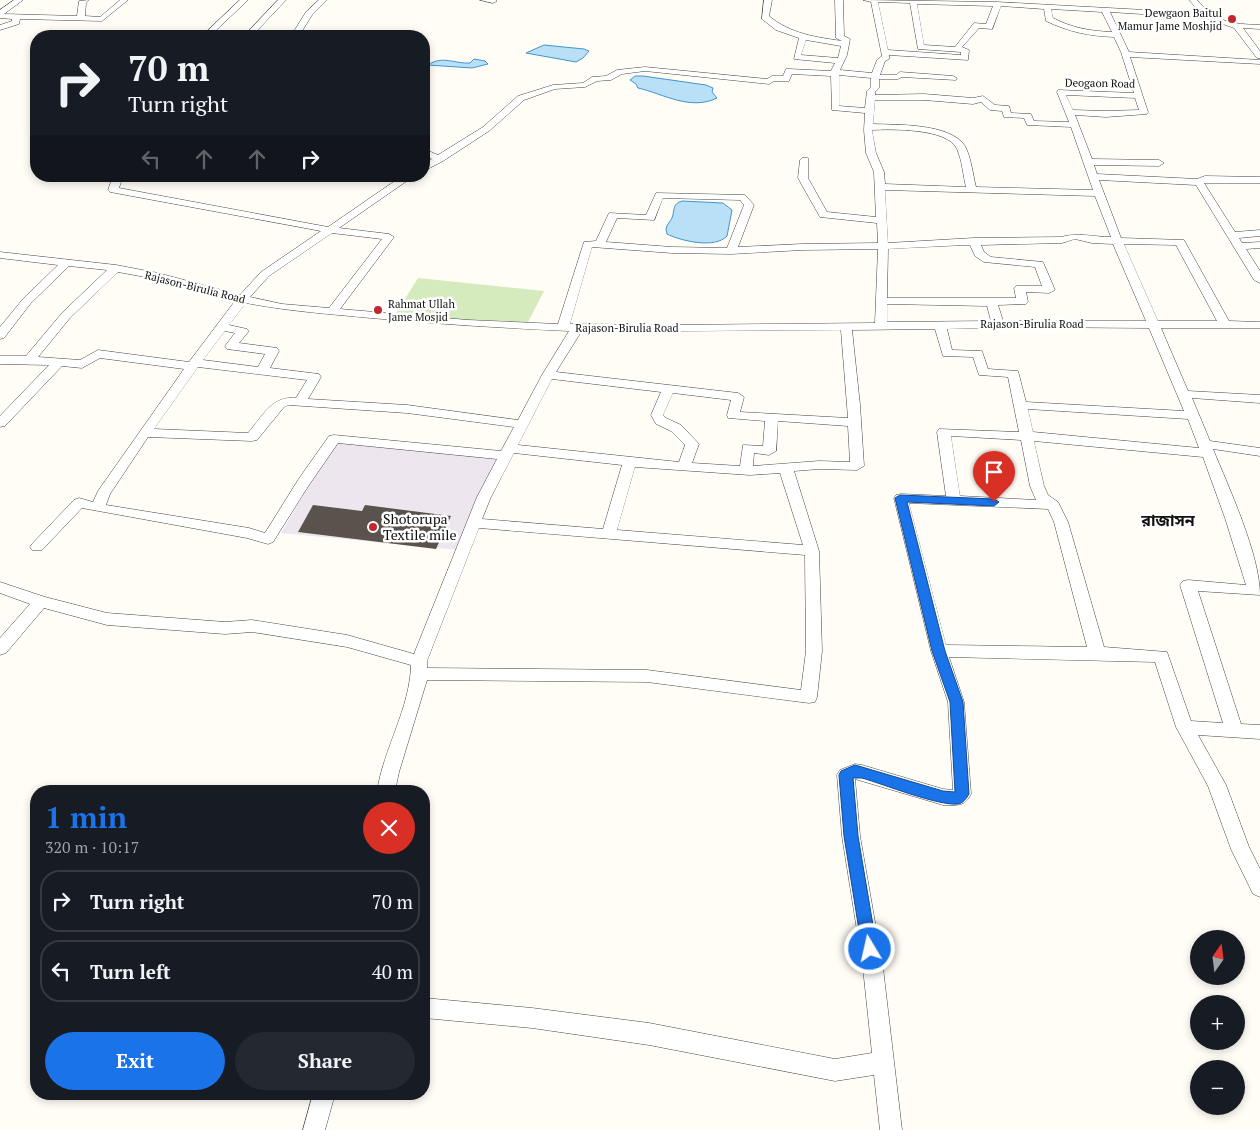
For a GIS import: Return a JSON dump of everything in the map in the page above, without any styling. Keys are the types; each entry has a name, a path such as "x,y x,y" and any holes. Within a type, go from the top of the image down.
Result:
{"street":[{"path":"0,15 19,0"},
{"path":"81,18 84,0"},
{"path":"0,15 102,19 124,0"},
{"path":"212,30 244,0"},
{"path":"254,30 282,0"},
{"path":"299,30 309,14 323,0"},
{"path":"484,0 493,1"},
{"path":"768,0 765,17 779,28 826,43 845,44"},
{"path":"839,0 840,38 846,39 835,73 835,108 869,111"},
{"path":"866,0 997,4 1017,2 1072,8 1207,16 1237,26 1260,27"},
{"path":"874,0 886,57 881,60 875,76 875,88 871,90 868,127 871,153 879,172 883,246 882,325"},
{"path":"1070,0 1072,8"},
{"path":"1193,0 1207,16"},
{"path":"885,52 965,58 965,50 922,47 913,2"},
{"path":"957,49 977,25 989,26 997,4"},
{"path":"1047,6 1049,19 1066,28 1076,32 1117,35"},
{"name":"Deogaon Road","path":"1105,10 1126,54 1139,96 1061,92 1089,162 1092,178 1206,449 1258,591"},
{"path":"0,28 16,22 16,17"},
{"path":"1237,26 1260,56"},
{"path":"802,36 797,57 840,61"},
{"path":"1126,54 1260,62"},
{"path":"430,165 486,129 522,98 558,86 585,85 595,79 608,78 620,72 645,69 769,82 772,78 786,79 789,71 898,77 900,74 952,78"},
{"path":"1070,112 1106,114 1144,112 1139,96"},
{"path":"870,98 924,97 973,101 983,99 993,108 1006,108 1007,115 1028,116 1030,122 1075,125"},
{"path":"868,127 940,132 957,141 961,147 972,190"},
{"path":"430,155 440,159"},
{"path":"805,160 803,178 824,215 881,220"},
{"path":"1089,162 1159,163"},
{"path":"1092,178 1199,182 1204,179 1260,180"},
{"path":"116,182 113,190 330,230 389,237 332,312"},
{"path":"98,508 103,494 193,365 265,274 400,182"},
{"path":"1199,182 1260,280"},
{"path":"879,187 1098,192"},
{"path":"600,245 613,215 650,218 659,195 742,198 749,205 731,251"},
{"path":"1233,235 1260,232"},
{"path":"974,241 979,254 988,260 1036,252 1075,236 1092,240 1117,239 1180,242 1225,325"},
{"path":"387,785 420,683 419,668 474,523 484,498 548,375 570,328 588,244 672,250 731,251 974,241 1036,252"},
{"path":"1240,246 1260,245"},
{"path":"998,324 991,300 1022,302 1020,288 1049,290 1036,252"},
{"name":"Rajason-Birulia Road","path":"3,259 116,268 158,276 220,295 282,307 468,323 570,328 670,329 940,324 1260,325"},
{"path":"0,335 27,301 66,263"},
{"path":"29,360 67,315 116,268"},
{"path":"882,300 992,303"},
{"path":"940,324 947,353 978,354 983,372 1014,374 1038,486 1042,498 1054,505 1061,522 1097,653"},
{"path":"37,547 79,503 98,508 249,533 268,540 303,483 334,439 684,467 746,470 786,469 820,464 856,466 846,326"},
{"path":"221,328 243,331 231,346 273,351 262,371"},
{"path":"0,360 82,364 98,354 315,377 300,402"},
{"path":"0,423 58,363"},
{"path":"548,375 738,397 733,415 854,422"},
{"path":"669,389 657,415 661,421 676,428 692,444 684,467"},
{"path":"1184,394 1260,399"},
{"path":"145,433 252,437 279,404 288,401 407,409 522,424"},
{"path":"1020,405 1192,415"},
{"path":"746,470 748,448 770,451 772,417"},
{"path":"954,501 944,432 1260,452"},
{"path":"609,534 630,462"},
{"path":"0,587 40,602 107,619 225,628 252,626 347,642 419,668 647,676 810,697 814,651 812,551 786,469"},
{"path":"892,1130 873,968 851,836 846,775 855,771 862,772 943,797 958,798 962,794 956,702 939,651 900,498 1054,505"},
{"path":"474,523 812,551"},
{"path":"1234,730 1188,585 1258,591"},
{"path":"0,649 40,602"},
{"path":"939,651 1097,653 1161,656 1185,727 1217,784 1240,849 1260,888"},
{"path":"1185,727 1260,732"},
{"path":"430,1009 532,1018 649,1034 835,1070 884,1062"},
{"path":"314,1130 322,1100"}],"shaded area":[{"name":"Shotorupa Textile mile","path":"335,442 500,459 458,550 281,533"}],"green space":[{"path":"418,278 544,291 525,328 395,315"}],"water":[{"path":"544,45 589,51 576,62 526,53"},
{"path":"474,59 485,61 488,64 472,68 430,65 433,62 443,60 470,63"},
{"path":"635,76 706,85 713,88 712,92 717,98 697,103 677,100 638,88 630,80"},
{"path":"682,201 723,203 732,210 727,236 722,240 706,243 689,241 667,234 666,227 672,218 675,206"}],"building":[{"name":"Shotorupa Textile mile","path":"313,505 362,511 365,505 451,516 436,549 298,532"}],"place":[{"name":"Dewgaon Baitul Mamur Jame Moshjid","path":"1232,19"},
{"name":"Rahmat Ullah Jame Mosjid","path":"378,310"},
{"name":"Shotorupa Textile mile","path":"373,527"}],"district":[{"name":"রাজাসন","path":"1168,520"}],"route":[{"path":"870,949 851,836 846,775 855,771 862,772 943,797 958,798 962,794 956,702 939,651 900,498 994,502"}]}
